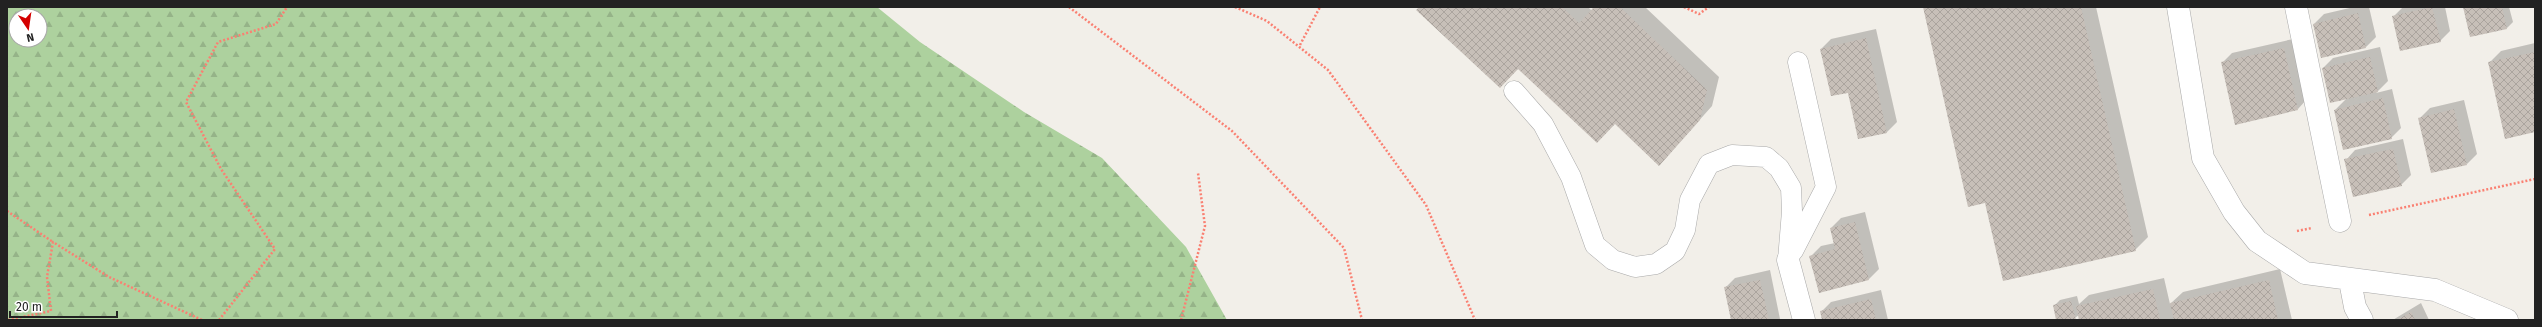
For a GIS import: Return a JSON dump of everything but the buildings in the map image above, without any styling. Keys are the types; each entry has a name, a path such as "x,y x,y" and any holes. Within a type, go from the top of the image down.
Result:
{"street":[{"path":"2178,7 2203,158 2234,212 2257,241 2305,273 2350,281 2435,290 2507,320"},
{"path":"2296,7 2340,221"},
{"path":"1788,260 1804,320"},
{"path":"2350,281 2355,307 2362,320"}],"lane":[{"path":"1788,260 1826,187 1798,62"},
{"path":"1514,91 1543,124 1571,177 1595,245 1613,260 1635,267 1656,264 1675,252 1685,230 1690,200 1709,164 1732,154 1766,157 1779,168 1791,188 1792,211 1788,260"}],"path":[{"path":"218,320 275,249 221,169 186,102 218,42 276,24 287,7"},
{"path":"1069,7 1232,131 1344,248 1362,320"},
{"path":"1235,7 1267,21 1328,70 1426,205 1475,320"},
{"path":"1300,46 1320,7"},
{"path":"1684,7 1699,14 1709,7"},
{"path":"1181,320 1204,226 1198,173"},
{"path":"2257,241 2340,221 2535,179"},
{"path":"7,211 109,277 202,320"},
{"path":"8,320 51,311 47,277 53,242"}],"green space":[{"path":"7,7 877,7 920,42 1024,112 1102,158 1186,247 1227,320 7,320"}]}
